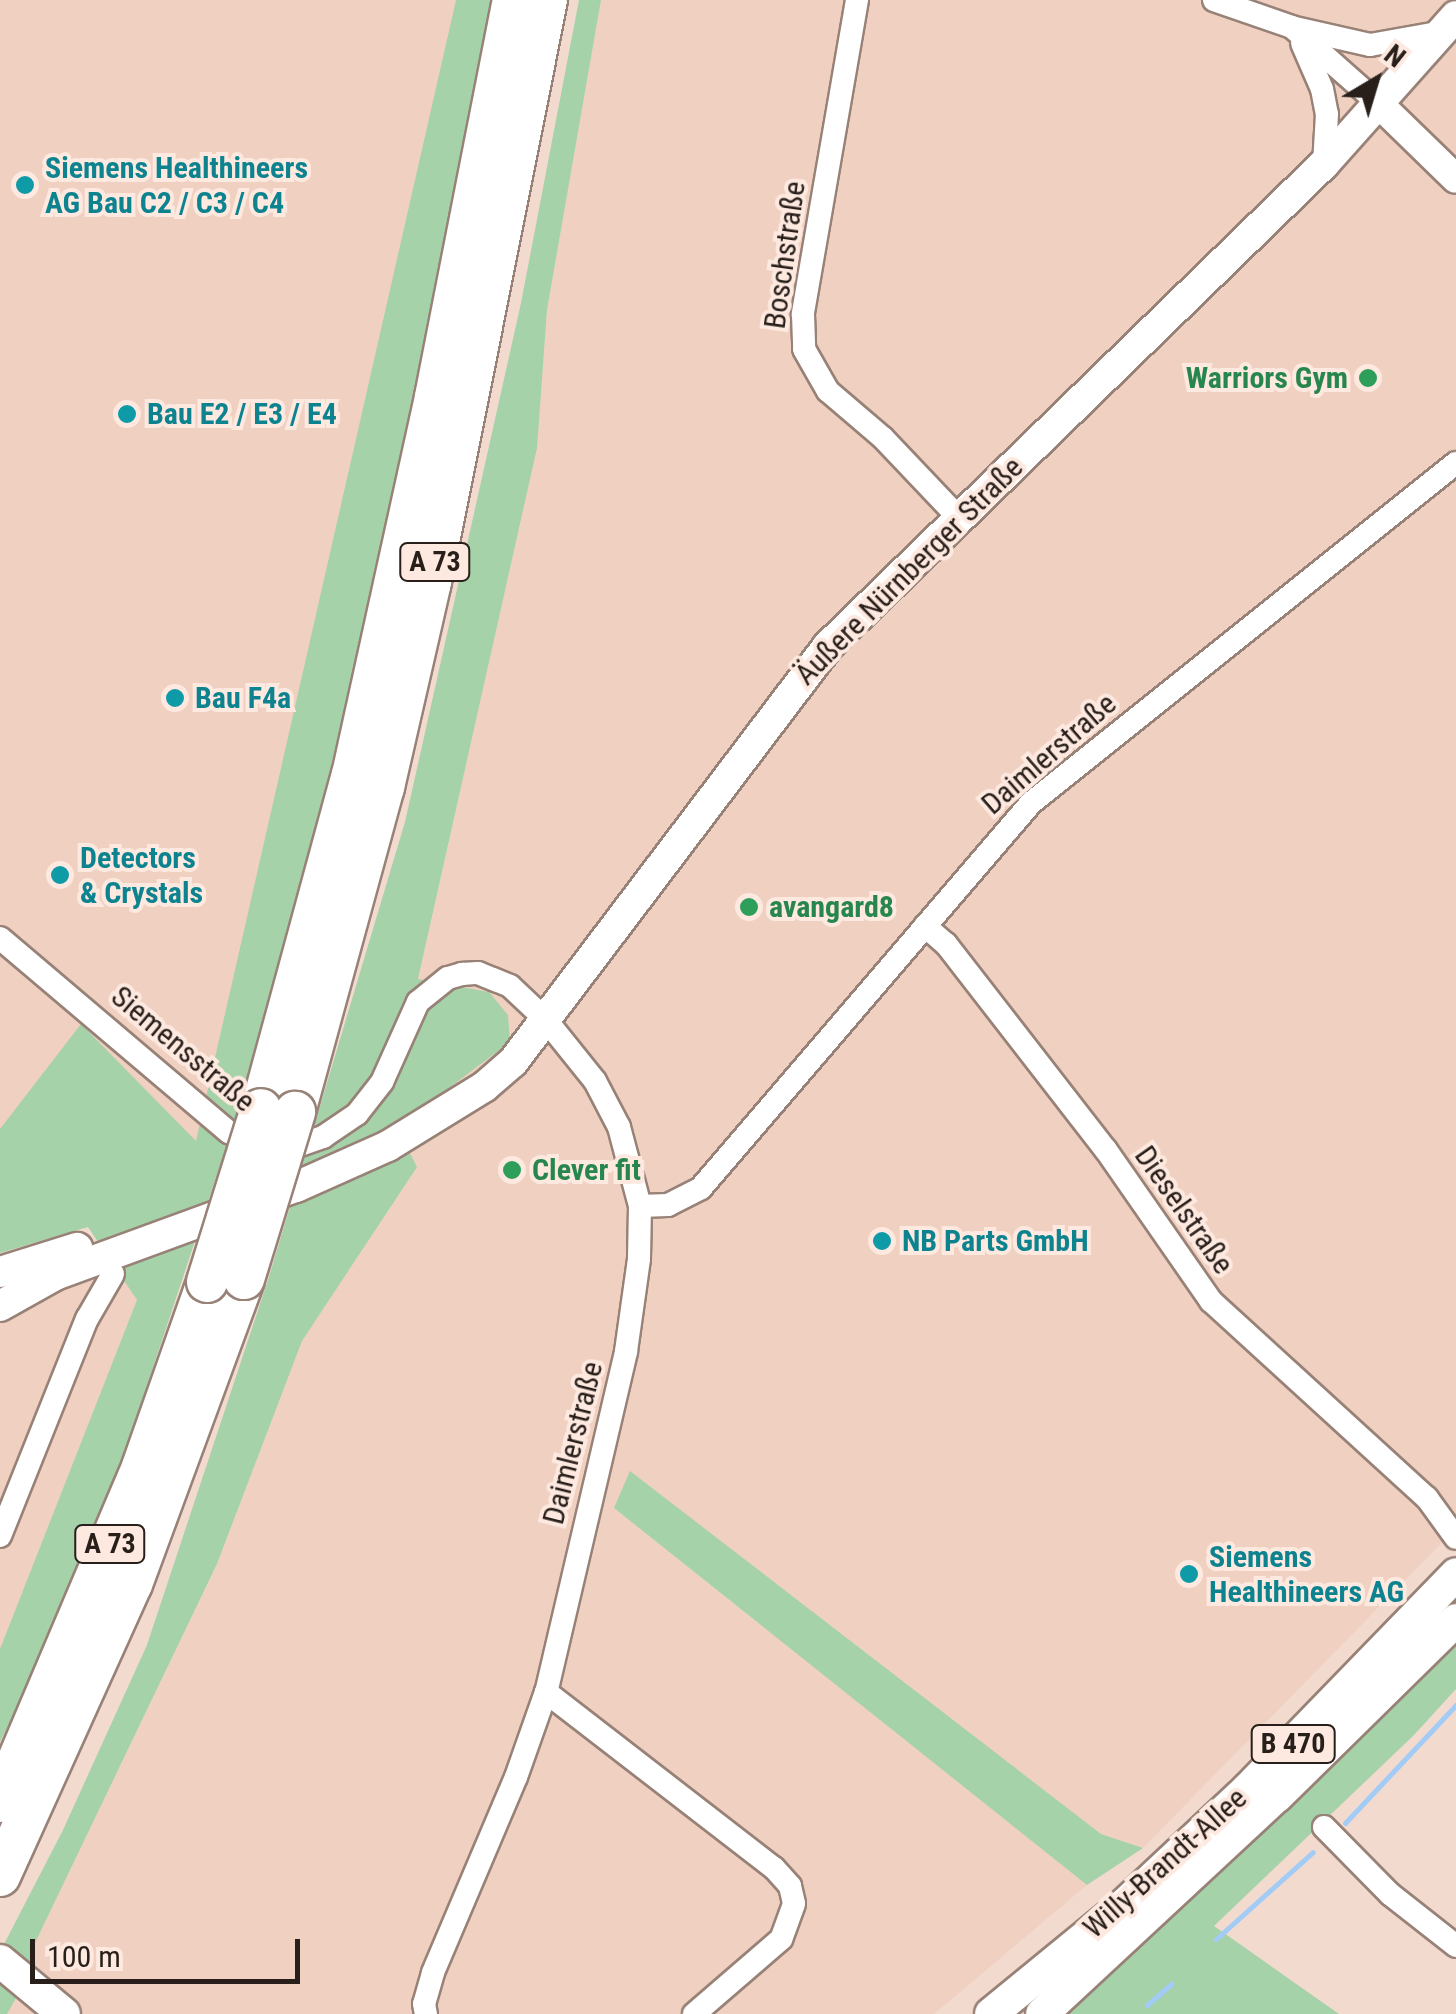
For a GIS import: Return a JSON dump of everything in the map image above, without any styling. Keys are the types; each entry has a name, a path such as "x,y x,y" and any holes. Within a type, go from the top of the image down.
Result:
{"highway":[{"name":"A 73","path":"0,1876 132,1584 278,1111 384,787 432,582 529,2"},
{"name":"A 73","path":"0,1802 226,1280"}],"main road":[{"name":"Äußere Nürnberger Straße","path":"0,1306 55,1275 168,1231 296,1188 388,1146 484,1087 513,1062 804,674 879,593 1324,164 1449,24"},
{"name":"Äußere Nürnberger Straße","path":"0,1272 71,1249 168,1231"},
{"name":"Willy-Brandt-Allee","path":"991,2014 1122,1906 1248,1789 1456,1574"},
{"name":"Willy-Brandt-Allee","path":"1042,2014 1237,1834 1456,1620"},
{"path":"0,1960 64,2014"},
{"path":"0,1984 32,2014"}],"street":[{"name":"Boschstraße","path":"857,0 803,314 804,349 828,391 883,438 959,518"},
{"path":"1214,0 1292,27 1370,45 1449,24"},
{"path":"1292,27 1456,178"},
{"path":"1292,27 1310,56 1322,88 1326,114 1324,164"},
{"name":"Daimlerstraße","path":"640,1206 668,1205 701,1188 998,836 1042,793 1456,463"},
{"name":"Dieselstraße","path":"925,926 946,944 1095,1135 1211,1301 1427,1498 1456,1538"},
{"name":"Siemensstraße","path":"0,938 229,1132 262,1148 294,1147 323,1137 357,1114 382,1082 418,1002 448,978 478,973 496,978 546,1020"},
{"name":"Daimlerstraße","path":"426,2014 424,2004 433,1973 516,1777 546,1692 626,1352 638,1260 640,1206 618,1126 595,1081 546,1020"},
{"path":"0,1536 88,1319 113,1274"},
{"name":"Dieselstraße","path":"1427,1498 1456,1507"},
{"path":"546,1692 774,1868 790,1886 794,1904 780,1939 694,2014"},
{"path":"1324,1828 1390,1894 1453,1940"}],"shaded area":[{"path":"0,0 456,0 196,1142 178,1125 0,1129"},
{"path":"601,0 1456,0 1456,1528 1143,1848 1101,1834 784,1591 615,1509 1087,1885 934,2014 7,2014 35,1943 217,1565 302,1341 417,1167 396,1127 489,992 418,980 537,448 547,310"},
{"path":"113,1263 137,1300 0,1649 0,1318"}],"green space":[{"path":"456,0 492,0 418,394 374,593 289,935 254,1063 125,1452 34,1673 0,1742 0,1649 137,1300 88,1227 0,1253 0,1129 81,1024 196,1141"},
{"path":"579,0 601,0 547,310 537,448 418,979 489,992 508,1015 510,1042 397,1127 417,1167 302,1341 217,1564 35,1943 20,1991 7,2014 0,2014 0,1952 63,1830 147,1645 268,1280 405,822 521,303"},
{"path":"630,1471 1101,1834 1143,1848 1087,1885 614,1508"},
{"path":"1456,1642 1456,1689 1414,1735 1214,1926 1339,2014 1055,2014 1388,1712"}],"waterway":[{"path":"1345,1823 1456,1705"},
{"path":"1216,1939 1313,1852"},
{"path":"1147,2005 1171,1984"}],"place":[{"name":"Siemens Healthineers AG Bau C2 / C3 / C4","path":"25,185"},
{"name":"Warriors Gym","path":"1368,378"},
{"name":"Bau E2 / E3 / E4","path":"127,414"},
{"name":"Bau F4a","path":"175,698"},
{"name":"Detectors & Crystals","path":"60,875"},
{"name":"avangard8","path":"749,907"},
{"name":"Clever fit","path":"512,1170"},
{"name":"NB Parts GmbH","path":"882,1241"},
{"name":"Siemens Healthineers AG","path":"1189,1574"}]}
